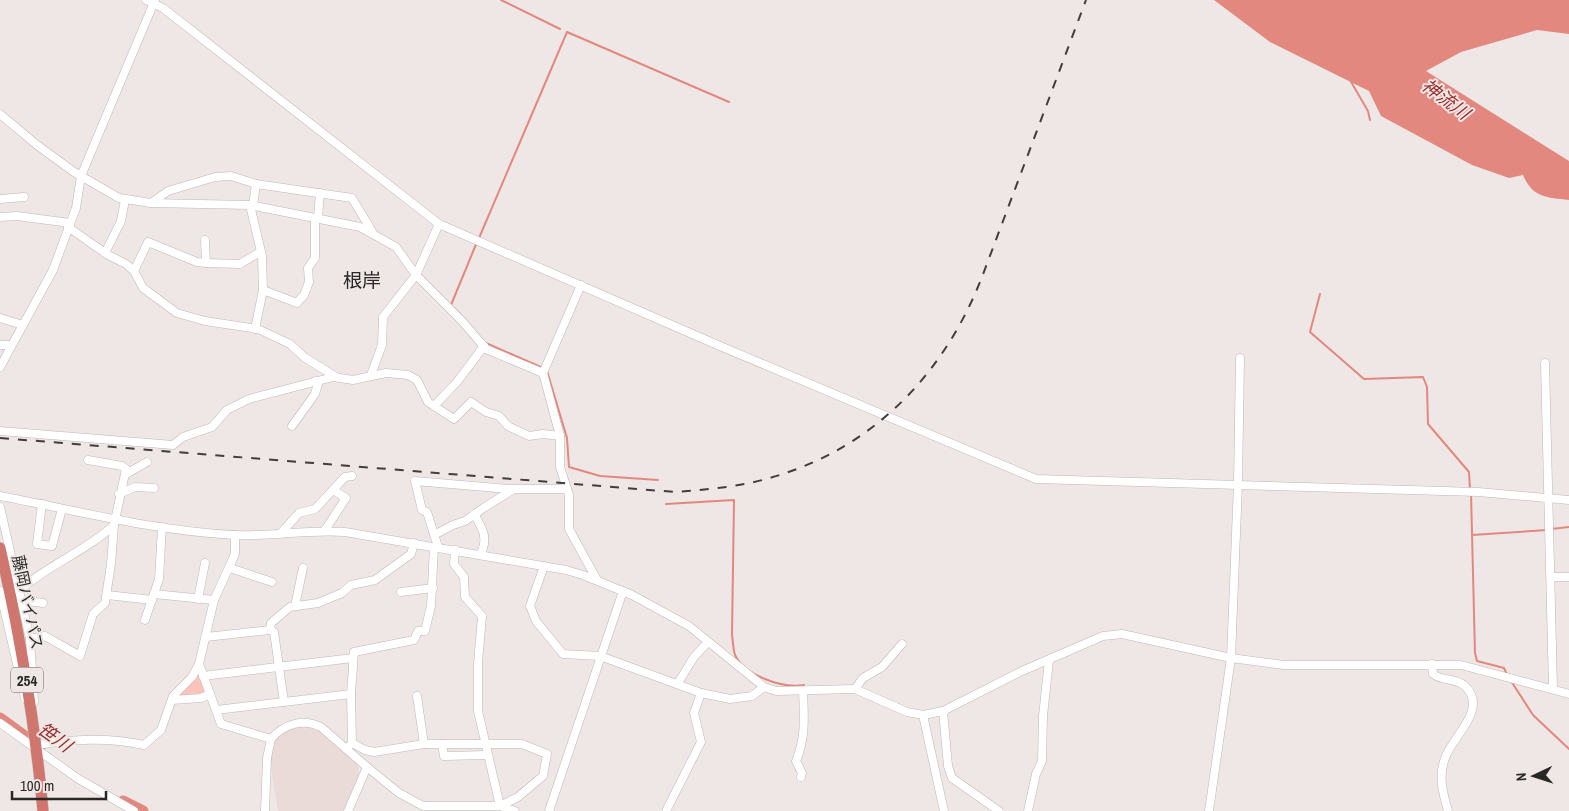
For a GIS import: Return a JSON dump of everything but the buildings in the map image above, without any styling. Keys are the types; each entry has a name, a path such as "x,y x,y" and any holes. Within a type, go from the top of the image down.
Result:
{"highway":[{"name":"藤岡バイパス","path":"0,550 24,656 35,729 43,811"}],"street":[{"path":"0,367 53,270 76,208 81,176 152,1 439,224 1036,479 1478,492 1550,500 1569,500"},
{"path":"0,114 38,146 81,176 96,186 125,200 151,203 252,206 360,227 396,247 416,275 484,346 542,373"},
{"path":"151,203 168,191 215,177 231,176 256,184 352,198 374,234"},
{"path":"255,329 263,290 260,252 252,206 256,184"},
{"path":"263,290 297,302 304,296 309,282 308,268 315,258 316,218 320,193"},
{"path":"0,199 24,197"},
{"path":"105,253 121,220 125,200"},
{"path":"0,217 17,216 69,225 105,253 126,264 134,272 143,288 177,314 205,321 255,329 290,344 304,357 336,377"},
{"path":"372,375 382,345 383,317 416,275 439,224"},
{"path":"205,240 206,263"},
{"path":"134,272 148,242 197,262 206,263 240,264 260,252"},
{"path":"581,285 542,373 560,436 560,467 569,494 569,529 597,580"},
{"path":"0,318 22,326"},
{"path":"0,345 11,345"},
{"path":"434,406 456,382 484,346"},
{"path":"1209,811 1231,658 1238,484 1240,358"},
{"path":"1545,363 1550,500 1553,689"},
{"path":"0,431 172,445 183,437 212,427 227,410 249,399 336,377 353,380 372,375 408,375 417,380 428,402 454,419 471,402 486,412 499,416 508,426 529,436 543,434 560,436"},
{"path":"292,426 315,394 318,384 315,381"},
{"path":"30,639 45,636 80,656 93,614 105,603 119,494 126,469 122,466 88,460"},
{"path":"126,474 147,462"},
{"path":"281,533 299,513 315,509 345,477 352,476"},
{"path":"350,746 352,658 354,652 414,640 418,631 425,631 436,547 427,512 422,510 415,481 514,489 566,489"},
{"path":"119,494 135,487 154,488"},
{"path":"434,535 453,524 466,522 474,514 514,489"},
{"path":"325,530 346,498 333,490"},
{"path":"0,496 42,504 115,523 235,535 325,530 414,543 566,570 623,591 689,626 764,687 776,691 855,688 907,712 923,714 943,711 1103,636 1122,634 1231,658 1284,665 1461,664 1569,694"},
{"path":"42,504 37,544 52,546 62,509"},
{"path":"0,506 30,639 35,729"},
{"path":"474,514 485,532 485,545 480,555"},
{"path":"19,591 38,574 51,569 98,540 115,523"},
{"path":"145,620 161,564 162,527"},
{"path":"37,747 74,738 100,738 144,745 161,730 173,696 192,677 199,664 214,600 235,554 235,535"},
{"path":"270,630 271,623 290,607 318,603 342,593 351,586 375,580 411,554 414,543"},
{"path":"455,550 454,564 464,577 465,597 482,616 478,663 478,711 500,806"},
{"path":"198,598 205,564"},
{"path":"544,566 530,606 536,620 562,654 600,656 701,693 730,699 752,696 764,687"},
{"path":"230,568 272,582"},
{"path":"295,606 303,568"},
{"path":"1551,577 1569,577"},
{"path":"401,592 432,588"},
{"path":"0,591 2,613 22,691 35,729"},
{"path":"549,811 623,591"},
{"path":"107,595 214,600"},
{"path":"21,600 43,603"},
{"path":"206,638 270,630 274,632 284,702"},
{"path":"678,684 694,658 708,642"},
{"path":"855,688 862,678 882,667 902,644"},
{"path":"202,676 352,658"},
{"path":"1028,811 1036,774 1042,761 1043,716 1049,660"},
{"path":"199,664 221,724 271,739"},
{"path":"1432,664 1433,674 1439,679 1458,681 1471,694 1473,701 1465,726 1445,756 1441,782 1448,811"},
{"path":"801,778 802,773 796,761 803,745 805,720 803,691"},
{"path":"666,811 701,742 694,713 701,693"},
{"path":"172,700 194,699 210,694"},
{"path":"216,710 351,694"},
{"path":"417,696 424,744"},
{"path":"943,711 948,766 952,778 999,811"},
{"path":"923,714 944,811"},
{"path":"0,723 37,747 77,778 134,811"},
{"path":"265,811 267,758 271,739 296,723 313,723 350,746 367,767 384,782 423,809 500,806 515,811"},
{"path":"350,746 374,752 424,744 522,744 548,754 543,776 518,798 500,806"},
{"path":"442,744 444,756 488,755"},
{"path":"348,811 367,767"}],"shaded area":[{"path":"197,672 206,693 175,698"},
{"path":"297,725 318,728 358,765 359,776 345,811 278,811 270,762 275,737"}],"water":[{"name":"神流川","path":"1214,0 1569,0 1569,34 1537,30 1461,52 1426,71 1569,161 1569,200 1541,195 1531,188 1523,175 1509,178 1472,165 1381,116 1369,91 1270,42"}],"waterway":[{"path":"501,0 560,29"},
{"path":"479,238 567,32 729,102"},
{"path":"1350,80 1368,111 1370,120"},
{"path":"451,305 477,242"},
{"path":"1320,294 1310,332 1364,379 1423,377 1427,387 1428,424 1469,472 1470,489"},
{"path":"454,308 461,315"},
{"path":"486,343 543,368"},
{"path":"547,371 567,438 569,467 600,476 658,480"},
{"path":"1471,493 1475,653 1477,661 1504,668 1507,675"},
{"path":"666,504 734,500 732,635 735,655 747,669 765,679 786,685 804,685"},
{"path":"1551,529 1569,527"},
{"path":"1472,535 1547,530"},
{"path":"1511,681 1533,715 1569,749"},
{"name":"笹川","path":"0,718 40,747"},
{"name":"笹川","path":"123,801 143,811"}],"railway":[{"path":"0,438 675,492 741,485 791,471 828,455 862,435 893,410 920,382 944,350 965,315 982,277 1086,0"}],"district":[{"name":"根岸","path":"362,280"}]}
